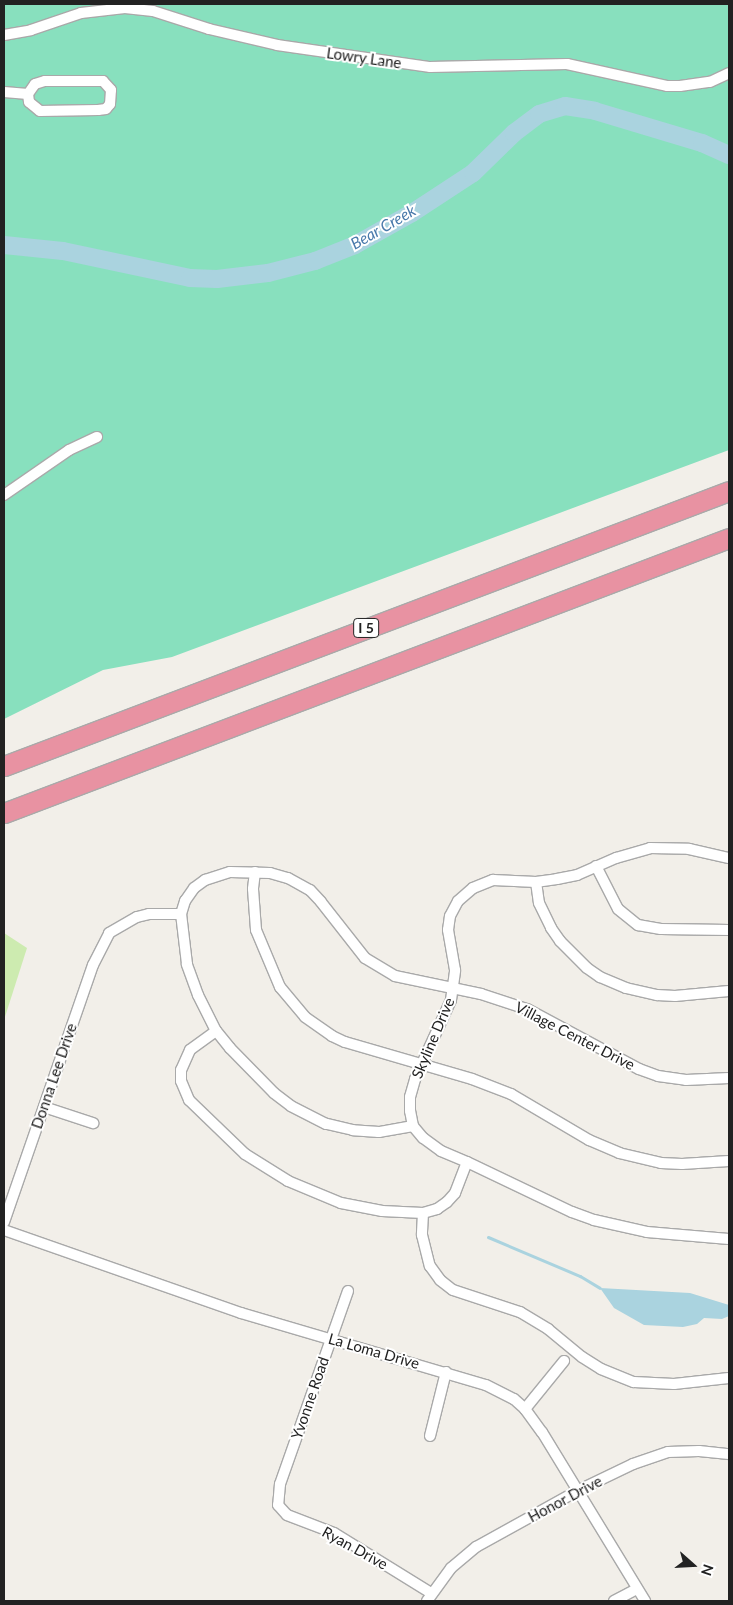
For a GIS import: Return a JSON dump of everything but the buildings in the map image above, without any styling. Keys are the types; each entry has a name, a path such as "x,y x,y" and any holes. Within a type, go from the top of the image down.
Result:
{"highway":[{"name":"I 5","path":"4,766 729,491"},
{"path":"4,812 729,538"}],"street":[{"name":"Lowry Lane","path":"4,34 31,30 81,13 125,8 153,11 209,29 277,46 430,68 568,64 584,66 667,86 710,82 729,73"},
{"path":"45,81 100,81 110,86 112,99 106,108 102,109 49,112 40,111 33,107 29,102 28,94 34,84 45,81"},
{"path":"4,92 28,94"},
{"path":"4,495 69,450 98,437"},
{"name":"Skyline Drive","path":"413,1126 410,1097 422,1065 447,1011 453,989 455,970 448,930 450,916 458,901 473,888 493,880 536,882 578,874 623,855 650,848 689,849 729,858"},
{"path":"596,866 618,910 638,925 661,929 729,930"},
{"name":"Village Center Drive","path":"181,914 185,901 194,888 205,880 230,872 255,872 288,878 310,890 364,958 383,970 410,981 481,994 527,1009 639,1069 658,1076 686,1080 729,1078"},
{"path":"255,872 253,889 256,930 280,987 294,1006 318,1028 345,1042 511,1094 589,1140 619,1153 661,1162 682,1164 729,1161"},
{"path":"536,882 539,903 552,928 580,961 600,977 626,988 657,995 675,996 729,991"},
{"name":"Donna Lee Drive","path":"4,1222 93,965 109,933 137,917 150,914 181,914"},
{"path":"181,914 182,937 190,972 198,995 216,1031 274,1093 307,1116 326,1124 353,1130 379,1132 413,1126 429,1144 572,1212 594,1220 647,1232 729,1239"},
{"path":"216,1031 200,1040 190,1050 181,1070 184,1093 205,1117 245,1154 288,1181 341,1203 364,1208 423,1213 437,1209 447,1202 454,1193 467,1162"},
{"path":"44,1107 93,1123"},
{"path":"423,1213 422,1236 430,1266 440,1280 453,1290 520,1312 548,1329 582,1357 601,1369 629,1380 645,1384 674,1384 729,1378"},
{"name":"La Loma Drive","path":"4,1230 241,1312 486,1385 514,1400 525,1409 579,1490 645,1601"},
{"name":"Yvonne Road","path":"278,1506 280,1484 348,1291"},
{"path":"525,1409 564,1361"},
{"path":"430,1436 446,1372"},
{"name":"Honor Drive","path":"429,1597 451,1568 476,1547 579,1490 633,1464 668,1452 699,1451 729,1454"},
{"name":"Ryan Drive","path":"278,1506 288,1515 334,1533 429,1597"},
{"path":"614,1601 637,1589"}],"green space":[{"path":"4,4 729,4 729,450 172,657 103,670 4,719"},
{"path":"4,933 27,948 4,1020"}],"water":[{"path":"600,1288 690,1293 729,1305 729,1316 722,1319 704,1318 697,1324 683,1327 644,1325 614,1308"}],"waterway":[{"name":"Bear Creek","path":"4,245 63,251 190,278 217,279 268,273 315,261 355,245 412,213 473,173 514,133 539,114 565,106 595,111 702,143 729,155"},
{"path":"488,1237 580,1276 600,1288"}]}
